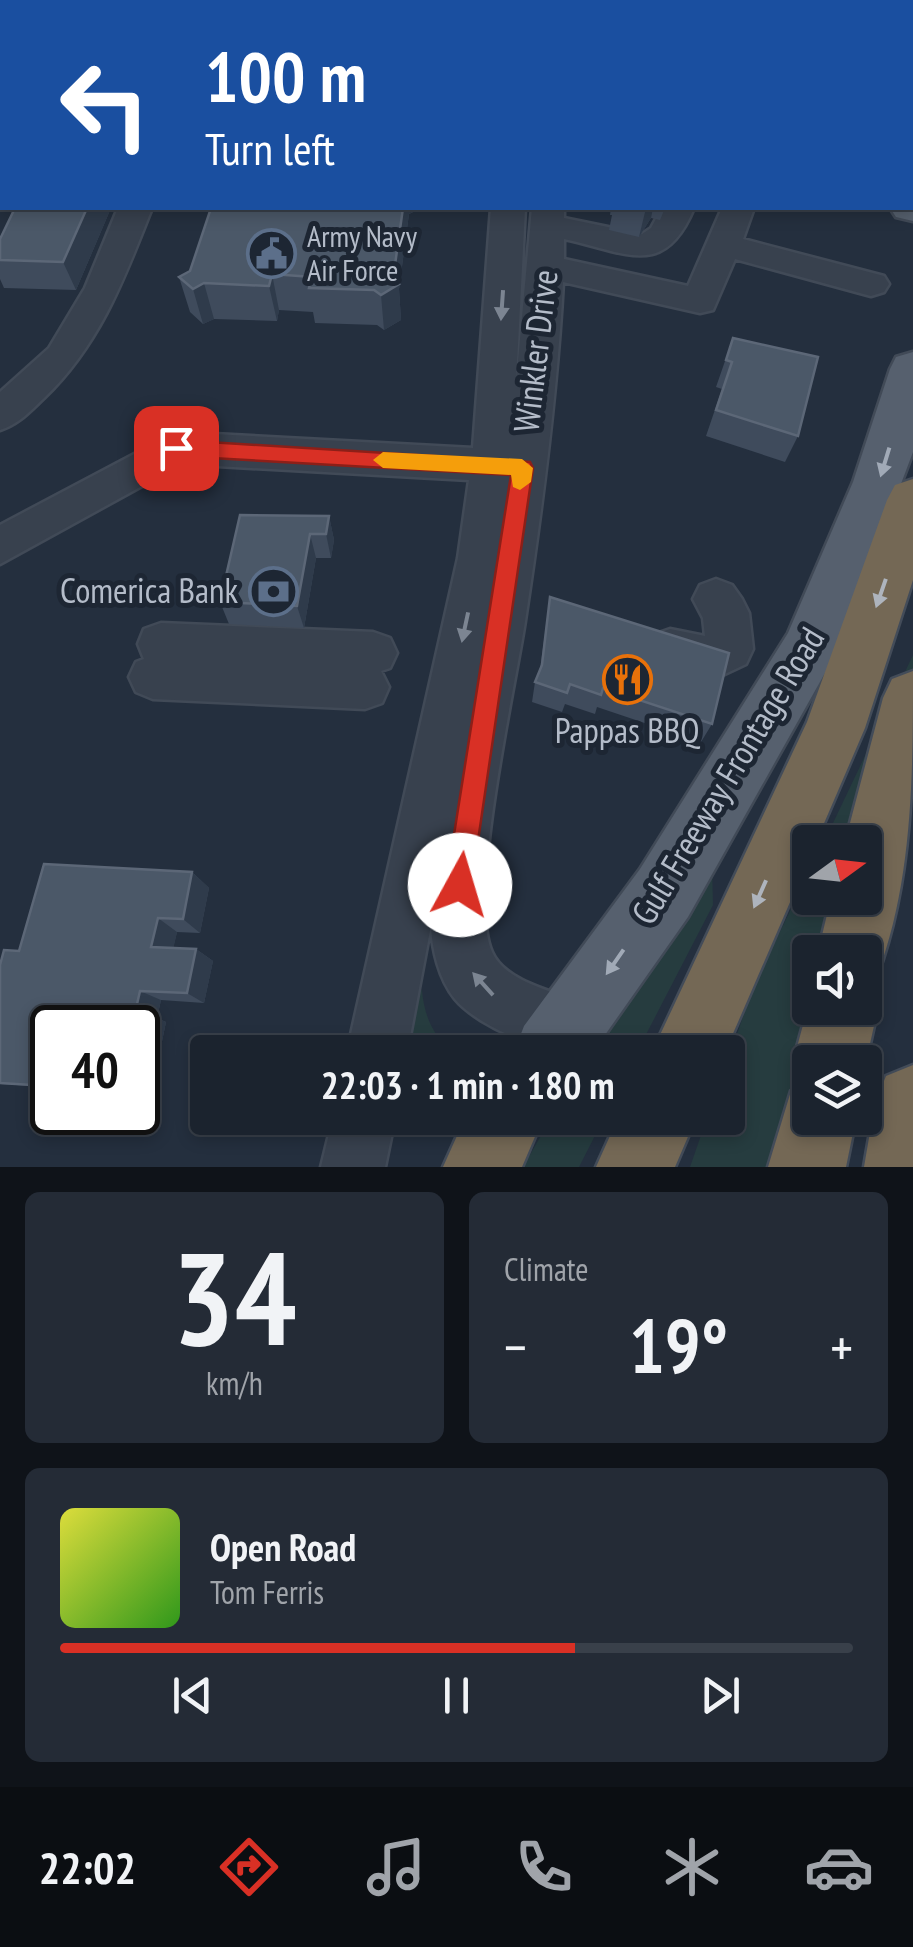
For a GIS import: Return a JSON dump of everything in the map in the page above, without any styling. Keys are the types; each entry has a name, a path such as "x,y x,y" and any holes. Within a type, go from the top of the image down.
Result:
{"highway":[{"path":"696,1035 835,728 913,500"},
{"path":"858,935 897,753 913,698"},
{"path":"903,1167 913,1103"},
{"path":"482,1167 496,1135"},
{"path":"807,1167 814,1135"}],"main road":[{"name":"Gulf Freeway Frontage Road","path":"563,1035 664,893 810,648 878,482 913,369"},
{"path":"460,1167 488,1135"}],"street":[{"path":"0,415 62,358 103,288 135,210"},
{"path":"556,225 700,301 737,210"},
{"path":"556,225 648,246 671,221"},
{"name":"Winkler Drive","path":"381,1035 480,558 507,467 556,225"},
{"name":"Winkler Drive","path":"554,1035 493,997 466,965 458,912 466,830 523,605 507,467 556,225"},
{"path":"721,244 871,284"},
{"path":"0,546 176,448 507,467"},
{"path":"629,637 700,659 722,655 732,641 726,613 716,599"},
{"path":"159,652 371,662"},
{"path":"354,1167 361,1135"}],"green space":[{"path":"913,655 913,735 879,935 792,935 792,1025 864,1025 861,1045 792,1045 792,1135 844,1135 837,1167 690,1167 701,1135 745,1135 745,1035 737,1035 754,985 792,907 792,915 882,915 882,825 832,825"},
{"path":"712,864 713,905 646,1035 600,1035"},
{"path":"422,990 430,1024 437,1035 406,1035 417,993"},
{"path":"541,1135 595,1135 579,1167 523,1167"}],"building":[{"path":"14,210 86,210 63,262 0,260 0,239"},
{"path":"210,210 403,210 393,279 399,284 381,295 374,290 309,288 312,277 272,274 269,286 204,283 193,289 179,277 190,271"},
{"path":"733,338 818,357 798,436 716,410 732,362 726,360"},
{"path":"240,515 329,516 326,534 310,534 297,606 220,602"},
{"name":"Pappas BBQ","path":"550,597 729,653 712,724 603,688 601,695 570,684 567,693 535,682 542,665"},
{"path":"44,864 192,872 183,919 158,918 151,947 196,949 187,993 140,991 137,1005 30,1005 30,1085 0,1083 0,965 4,950 19,951"}],"slow traffic":[{"path":"383,460 522,468 520,482"}],"place":[{"name":"Army Navy Air Force","path":"272,254"},
{"name":"Comerica Bank","path":"273,591"},
{"name":"Pappas BBQ","path":"627,679"}],"route":[{"path":"176,448 522,468 460,885"}]}
